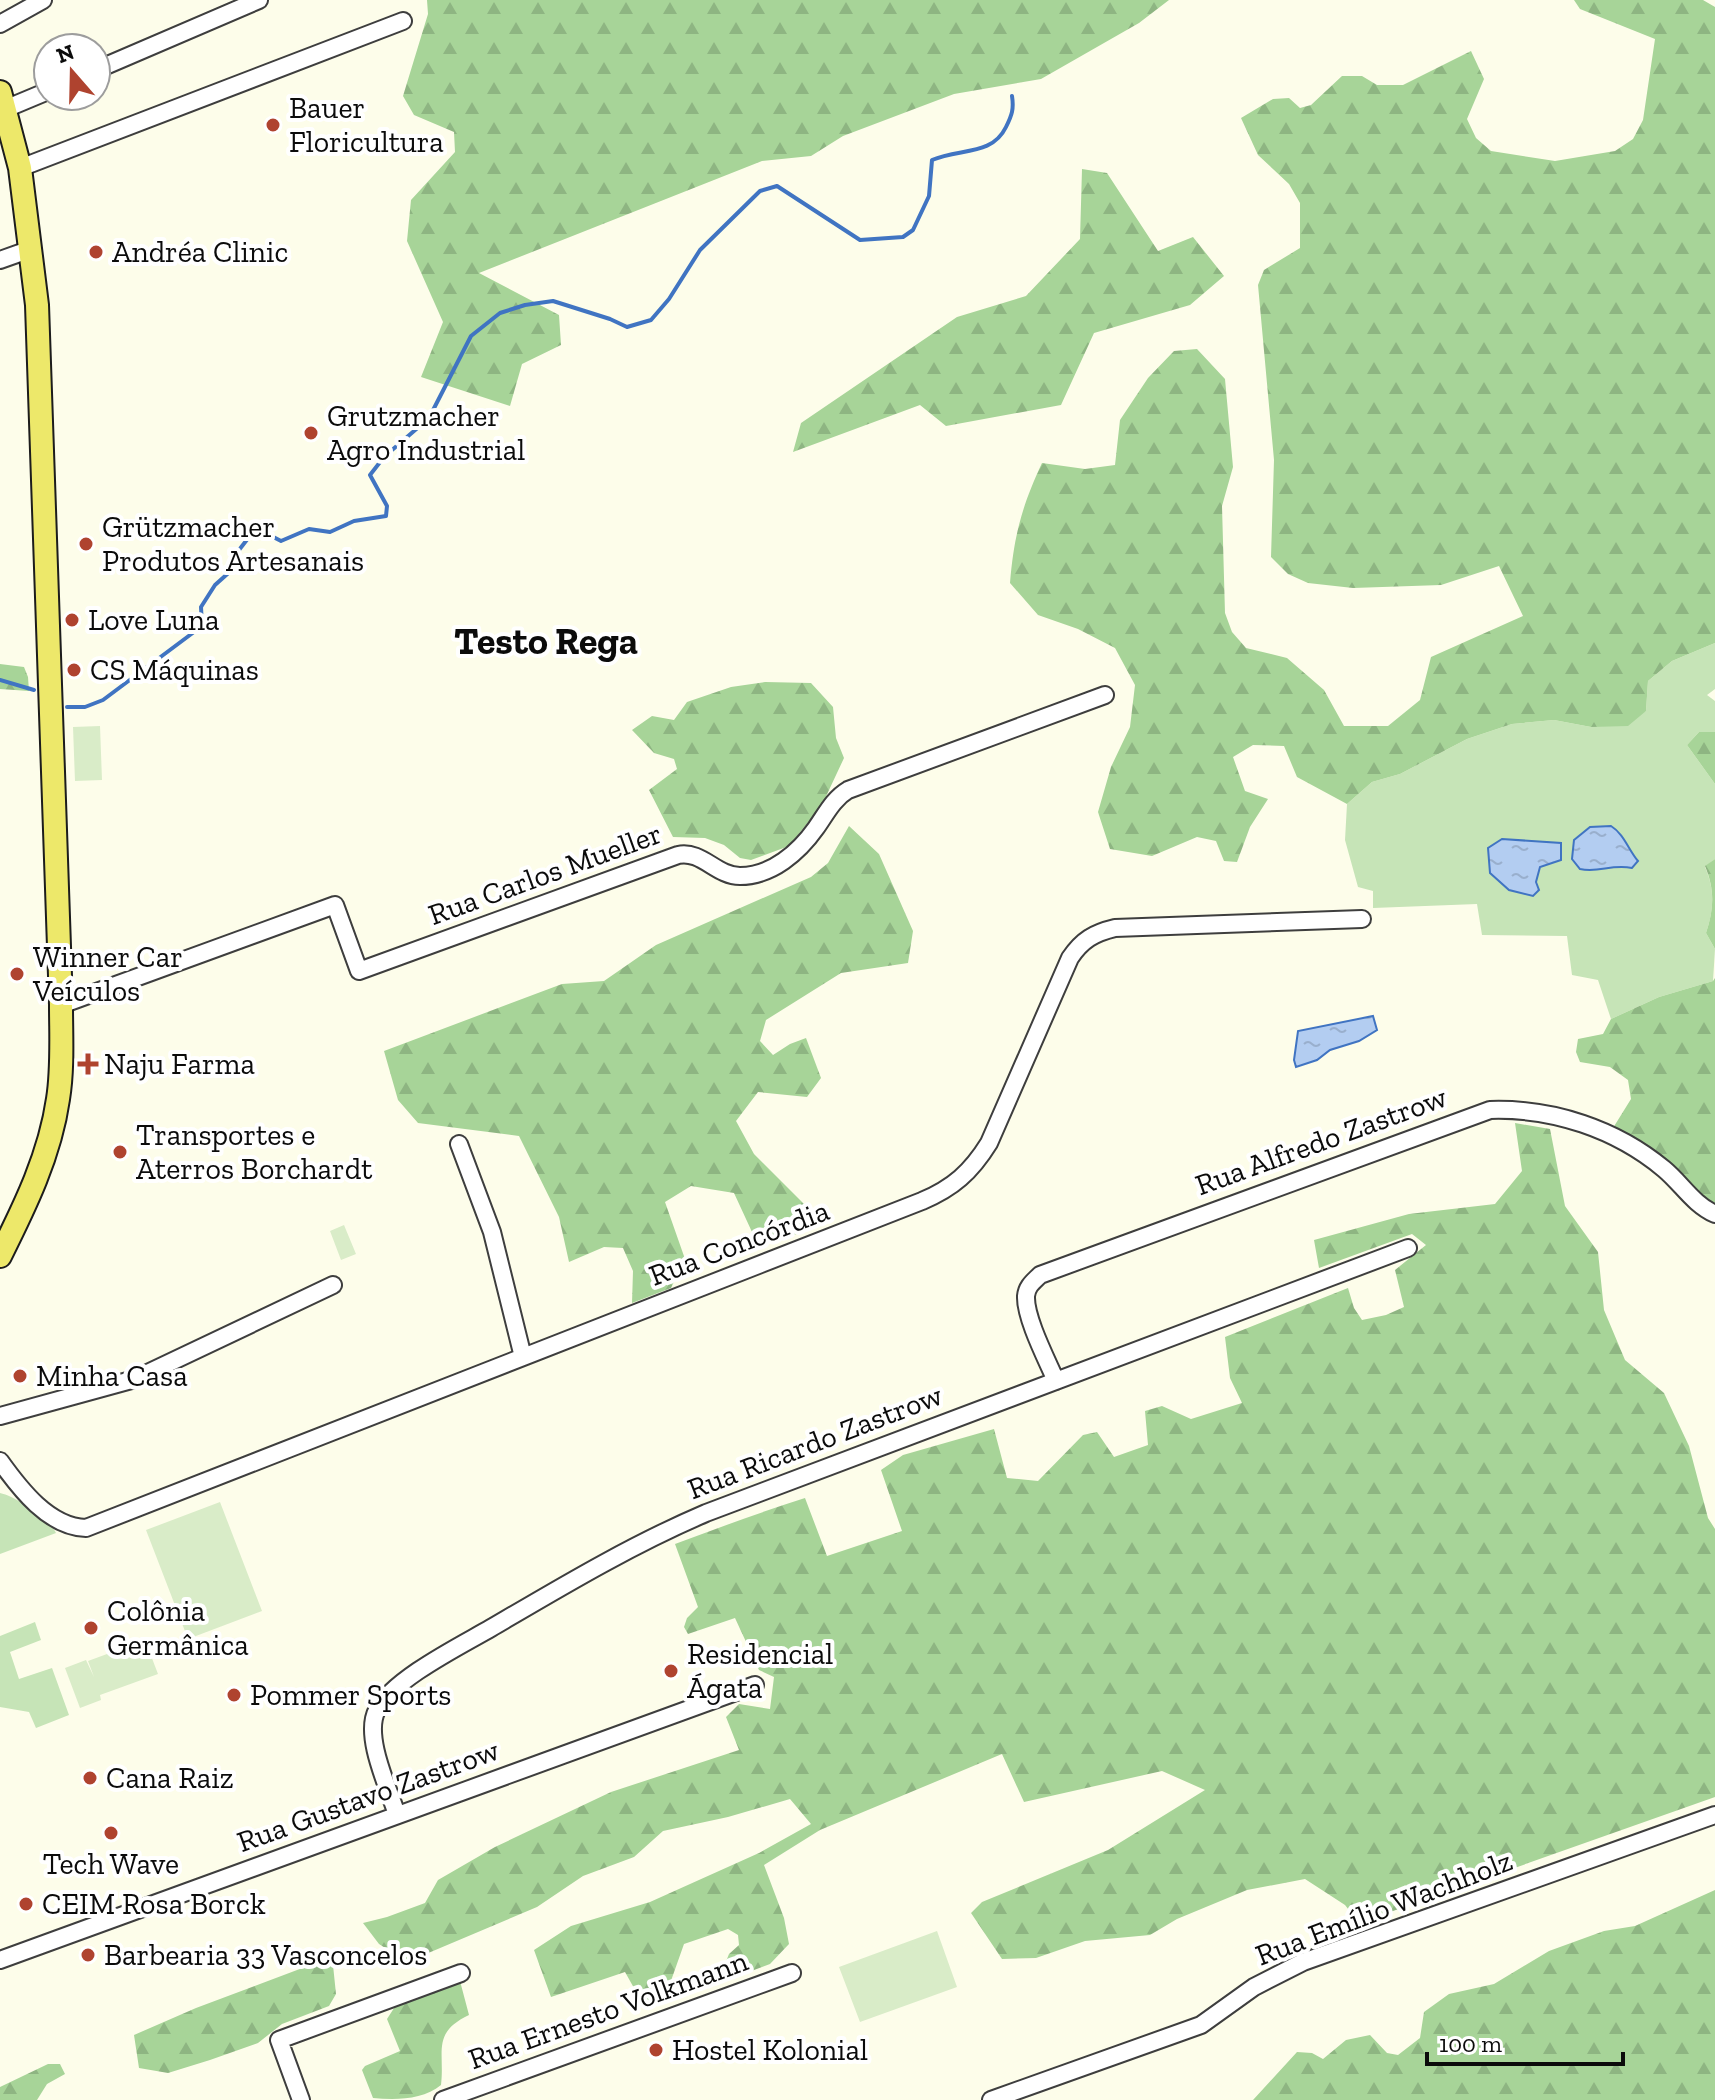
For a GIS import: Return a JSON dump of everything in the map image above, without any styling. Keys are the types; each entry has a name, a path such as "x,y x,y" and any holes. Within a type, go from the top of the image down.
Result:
{"main road":[{"path":"0,1256 33,1186 48,1145 60,1078 61,1005 38,339 31,249 20,168 3,100"}],"street":[{"path":"0,24 43,0"},
{"path":"112,63 259,0"},
{"path":"20,168 403,21"},
{"path":"3,100 32,94"},
{"path":"0,260 31,249"},
{"name":"Rua Carlos Mueller","path":"61,1005 335,905 359,971 678,855 694,855 728,875 761,873 792,855 815,830 835,801 848,790 1105,695"},
{"name":"Rua Concórdia","path":"0,1461 27,1495 65,1524 86,1528 922,1201 959,1182 989,1143 1070,958 1083,941 1115,928 1362,919"},
{"name":"Rua Alfredo Zastrow","path":"1056,1381 1028,1310 1026,1296 1029,1285 1040,1275 1490,1110 1547,1113 1615,1137 1654,1161 1695,1202 1715,1214"},
{"path":"459,1144 492,1232 523,1357"},
{"name":"Rua Ricardo Zastrow","path":"397,1815 374,1744 372,1727 376,1710 387,1696 431,1664 602,1563 667,1530 1408,1248"},
{"path":"0,1416 135,1379 333,1285"},
{"name":"Rua Concórdia","path":"0,1484 27,1495"},
{"name":"Rua Gustavo Zastrow","path":"0,1960 755,1685"},
{"name":"Rua Emílio Wachholz","path":"991,2100 1201,2025 1254,1987 1303,1962 1715,1815"},
{"path":"301,2100 279,2040 461,1973"},
{"name":"Rua Ernesto Volkmann","path":"443,2100 792,1973"}],"green space":[{"path":"427,0 1169,0 1139,23 1041,79 954,94 843,136 811,156 762,161 479,273 559,315 561,345 522,364 510,406 421,377 443,322 407,241 411,200 455,152 454,132 414,115 403,96 428,14"},
{"path":"1574,0 1703,0 1715,7 1715,643 1672,661 1648,681 1646,711 1628,726 1591,727 1554,720 1512,724 1467,739 1400,774 1372,782 1347,804 1297,777 1284,746 1253,745 1233,757 1245,791 1268,799 1250,827 1237,862 1224,861 1216,841 1197,837 1152,856 1110,849 1098,812 1111,767 1130,727 1135,685 1115,648 1078,629 1038,615 1010,583 1012,566 1020,521 1042,463 1085,469 1115,465 1120,420 1148,378 1174,351 1197,349 1225,379 1233,467 1222,506 1225,613 1232,632 1246,648 1287,658 1324,690 1344,726 1388,726 1420,700 1431,657 1523,616 1499,566 1441,585 1353,588 1308,583 1288,574 1271,557 1274,460 1258,285 1264,270 1300,248 1300,203 1289,184 1258,155 1241,118 1273,99 1289,98 1300,108 1311,105 1342,76 1362,76 1377,85 1403,85 1471,51 1484,79 1467,119 1476,138 1491,151 1555,161 1615,151 1633,139 1643,120 1655,39 1580,9"},
{"path":"1082,169 1107,173 1158,251 1193,237 1224,276 1190,305 1094,333 1061,405 946,426 920,405 793,452 801,423 957,317 1026,296 1080,239"},
{"path":"1715,643 1715,689 1707,695 1715,701 1715,732 1699,732 1687,745 1715,784 1715,859 1705,867 1712,892 1711,916 1706,933 1715,949 1713,981 1659,997 1611,1019 1598,980 1572,975 1567,936 1482,935 1477,904 1373,908 1373,891 1358,887 1345,840 1347,804 1372,782 1400,774 1467,739 1512,724 1554,720 1591,727 1646,711 1648,681 1672,661"},
{"path":"0,664 24,667 29,691 0,689"},
{"path":"765,682 811,683 833,707 836,738 844,758 822,805 789,846 751,860 740,858 724,845 705,838 673,837 649,790 677,769 674,759 654,753 632,730 652,716 674,720 687,702 731,687"},
{"path":"100,726 102,780 75,781 73,727"},
{"path":"1699,732 1715,732 1715,784 1687,745"},
{"path":"849,826 879,854 913,931 908,963 841,973 766,1020 760,1041 773,1055 806,1038 821,1078 807,1097 758,1092 736,1121 754,1154 812,1212 804,1232 758,1245 734,1193 691,1186 665,1202 685,1259 671,1288 632,1303 633,1271 623,1248 604,1247 569,1262 559,1217 519,1136 418,1123 398,1100 384,1051 562,984 604,981 656,945 811,877 828,863"},
{"path":"1715,859 1715,949 1706,933 1712,900 1705,866"},
{"path":"1715,978 1715,1204 1660,1154 1613,1128 1631,1099 1628,1080 1610,1067 1580,1062 1576,1052 1578,1039 1603,1034 1611,1019 1659,997"},
{"path":"1515,1123 1550,1129 1565,1206 1598,1252 1604,1310 1625,1360 1664,1393 1689,1446 1708,1518 1715,1529 1715,1797 1359,1923 1345,1905 1305,1879 1247,1890 1177,1919 1150,1935 1085,1941 1036,1958 1002,1959 971,1913 982,1902 1108,1850 1205,1790 1162,1771 1024,1802 1002,1754 820,1830 764,1865 784,1918 789,1944 770,1964 717,1984 729,1954 739,1945 738,1935 728,1929 684,1944 667,1992 643,2004 625,1972 551,1997 534,1950 571,1926 650,1902 759,1853 811,1824 790,1799 663,1831 634,1857 583,1876 537,1907 407,1962 379,1944 363,1923 425,1903 438,1880 495,1847 611,1792 739,1750 726,1717 739,1704 770,1709 774,1677 759,1670 735,1618 688,1634 684,1627 687,1618 698,1607 675,1544 805,1498 827,1556 902,1531 881,1470 903,1455 994,1429 1007,1478 1038,1481 1083,1435 1097,1432 1114,1457 1148,1445 1145,1411 1162,1406 1191,1419 1242,1403 1230,1378 1225,1337 1348,1288 1354,1308 1362,1320 1404,1307 1395,1270 1426,1245 1412,1234 1319,1268 1314,1240 1409,1214 1495,1204 1522,1171"},
{"path":"344,1225 356,1254 341,1260 330,1231"},
{"path":"0,1493 31,1509 47,1521 56,1533 0,1554"},
{"path":"220,1502 262,1611 188,1639 146,1530"},
{"path":"35,1622 41,1640 10,1652 19,1679 52,1668 69,1715 36,1728 29,1712 0,1707 0,1636"},
{"path":"145,1640 158,1674 100,1695 101,1700 80,1708 65,1668 86,1660 94,1677 88,1661"},
{"path":"1715,1890 1715,2100 1253,2100 1297,2052 1312,2053 1323,2059 1346,2040 1370,2035 1387,2053 1398,2055 1420,2038 1424,2012 1449,1994 1494,1984 1549,1951 1604,1931 1635,1926"},
{"path":"937,1931 957,1987 860,2022 839,1967"},
{"path":"313,1964 333,1965 336,1994 329,2006 282,2024 258,2043 210,2060 168,2073 139,2068 134,2035"},
{"path":"460,1981 469,2015 444,2036 441,2085 418,2096 373,2098 362,2070 400,2051 387,2019 396,2005"},
{"path":"48,2064 60,2064 65,2074 47,2084 37,2100 0,2100 0,2087"}],"water":[{"path":"1611,826 1623,837 1638,861 1632,868 1580,869 1572,859 1574,840 1590,827"},
{"path":"1502,839 1561,843 1561,860 1540,867 1536,882 1539,890 1533,896 1509,890 1490,873 1488,848"},
{"path":"1373,1016 1377,1030 1359,1041 1330,1050 1317,1060 1296,1067 1298,1031"}],"waterway":[{"path":"67,707 85,707 103,700 202,626 201,607 215,585 234,568 239,550 256,528 281,541 309,529 330,532 354,521 386,516 387,506 370,475 384,457 429,418 471,336 500,313 553,301 627,327 651,320 669,299 700,250 760,191 777,186 860,240 903,237 913,230 929,196 932,160 992,143 1010,119 1012,96"},
{"path":"0,680 34,690"}],"place":[{"name":"Bauer Floricultura","path":"273,125"},
{"name":"Andréa Clinic","path":"96,252"},
{"name":"Grutzmacher Agro Industrial","path":"311,433"},
{"name":"Grützmacher Produtos Artesanais","path":"86,544"},
{"name":"Love Luna","path":"72,620"},
{"name":"CS Máquinas","path":"74,670"},
{"name":"Winner Car Veículos","path":"17,974"},
{"name":"Naju Farma","path":"88,1064"},
{"name":"Transportes e Aterros Borchardt","path":"120,1152"},
{"name":"Minha Casa","path":"20,1376"},
{"name":"Colônia Germânica","path":"91,1628"},
{"name":"Residencial Ágata","path":"671,1671"},
{"name":"Pommer Sports","path":"234,1695"},
{"name":"Cana Raiz","path":"90,1778"},
{"name":"Tech Wave","path":"111,1833"},
{"name":"CEIM Rosa Borck","path":"26,1904"},
{"name":"Barbearia 33 Vasconcelos","path":"88,1955"},
{"name":"Hostel Kolonial","path":"656,2050"}],"district":[{"name":"Testo Rega","path":"546,641"}]}
